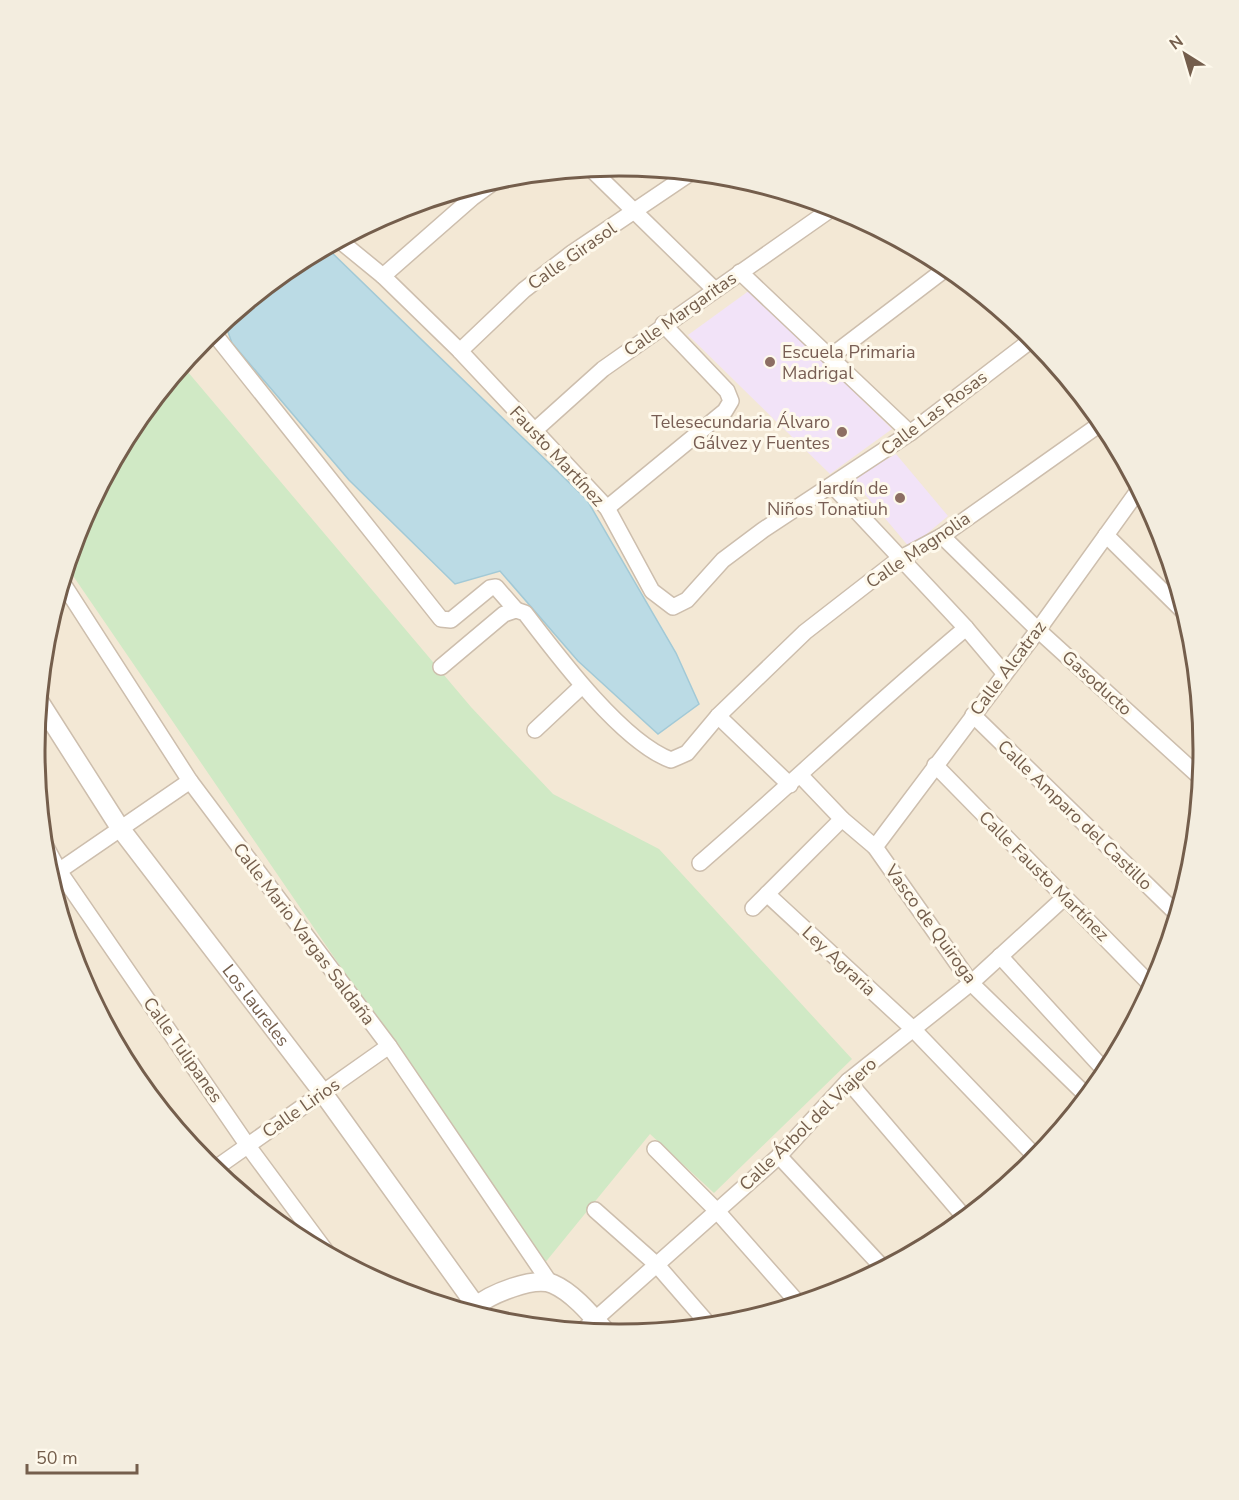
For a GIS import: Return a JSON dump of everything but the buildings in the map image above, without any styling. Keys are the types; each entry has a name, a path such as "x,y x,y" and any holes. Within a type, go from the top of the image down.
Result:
{"street":[{"path":"599,177 637,211 714,290"},
{"name":"Calle Girasol","path":"460,351 524,290 572,254 682,179"},
{"path":"383,276 478,193"},
{"name":"Calle Margaritas","path":"534,431 603,369 663,324 824,214"},
{"name":"Fausto Martínez","path":"345,245 383,276 460,351 607,508 652,591 673,607 687,600 731,554 763,530 833,486"},
{"path":"740,272 910,433"},
{"path":"830,357 940,273"},
{"path":"607,508 725,411 731,401 728,391 663,324"},
{"name":"Calle Magnolia","path":"218,339 441,619 451,620 490,588 502,591 516,610 525,613 582,686 651,753 670,760 687,753 718,716 805,632 898,558 942,536 1095,428"},
{"name":"Calle Las Rosas","path":"833,486 910,433 1026,344"},
{"path":"833,486 966,628 1004,673"},
{"name":"Calle Alcatraz","path":"875,847 1038,630 1135,495"},
{"path":"1106,535 1174,603"},
{"name":"Gasoducto","path":"942,536 1038,630 1193,771"},
{"name":"Calle Mario Vargas Saldaña","path":"68,591 190,781 389,1046 550,1283"},
{"path":"441,667 504,614 516,610"},
{"path":"700,863 796,781 904,680 966,628"},
{"path":"535,730 582,686"},
{"name":"Los laureles","path":"46,712 120,828 323,1093 475,1306"},
{"name":"Calle Amparo del Castillo","path":"973,715 1172,907"},
{"name":"Vasco de Quiroga","path":"718,716 875,847 971,983 1082,1091"},
{"name":"Calle Fausto Martínez","path":"935,765 1146,980"},
{"path":"58,871 190,781"},
{"path":"753,908 842,819"},
{"name":"Calle Tulipanes","path":"61,884 316,1238"},
{"name":"Ley Agraria","path":"767,894 912,1028 1031,1151"},
{"name":"Calle Árbol del Viajero","path":"592,1323 779,1156 848,1081 971,983 1065,897"},
{"path":"1000,956 1100,1065"},
{"name":"Calle Lirios","path":"222,1164 389,1046"},
{"path":"848,1081 960,1212"},
{"path":"655,1149 717,1210 793,1297"},
{"path":"779,1156 878,1263"},
{"path":"595,1210 657,1265 703,1318"},
{"path":"481,1307 487,1297 511,1287 550,1283 561,1289 587,1323"}],"shaded area":[{"path":"620,176 694,180 768,195 804,206 839,219 907,252 939,272 998,318 1026,344 1075,400 1117,463 1135,496 1164,565 1174,601 1183,638 1193,712 1193,788 1189,825 1183,862 1164,935 1135,1004 1117,1037 1075,1100 1051,1129 1026,1156 969,1206 907,1248 874,1265 839,1281 768,1305 694,1320 657,1323 582,1323 545,1320 471,1305 435,1294 400,1281 332,1248 300,1228 241,1182 213,1156 164,1100 122,1037 104,1004 75,935 65,899 56,862 46,788 46,712 50,675 56,638 75,565 104,496 122,463 164,400 188,371 213,344 270,294 332,252 365,235 400,219 471,195 545,180 582,177"},
{"name":"Escuela Primaria Madrigal","path":"750,290 892,429 830,474 688,335"},
{"name":"Jardín de Niños Tonatiuh","path":"896,454 948,516 910,548 852,479"}],"green space":[{"path":"188,372 471,707 553,794 659,849 852,1059 714,1193 650,1134 544,1264 72,575 104,496 122,463 164,400"}],"water":[{"path":"331,252 587,500 676,653 699,704 658,734 578,661 500,571 455,584 349,480 232,343 227,331 241,318 300,272"}],"place":[{"name":"Escuela Primaria Madrigal","path":"770,362"},
{"name":"Telesecundaria Álvaro Gálvez y Fuentes","path":"842,432"},
{"name":"Jardín de Niños Tonatiuh","path":"900,498"}]}
